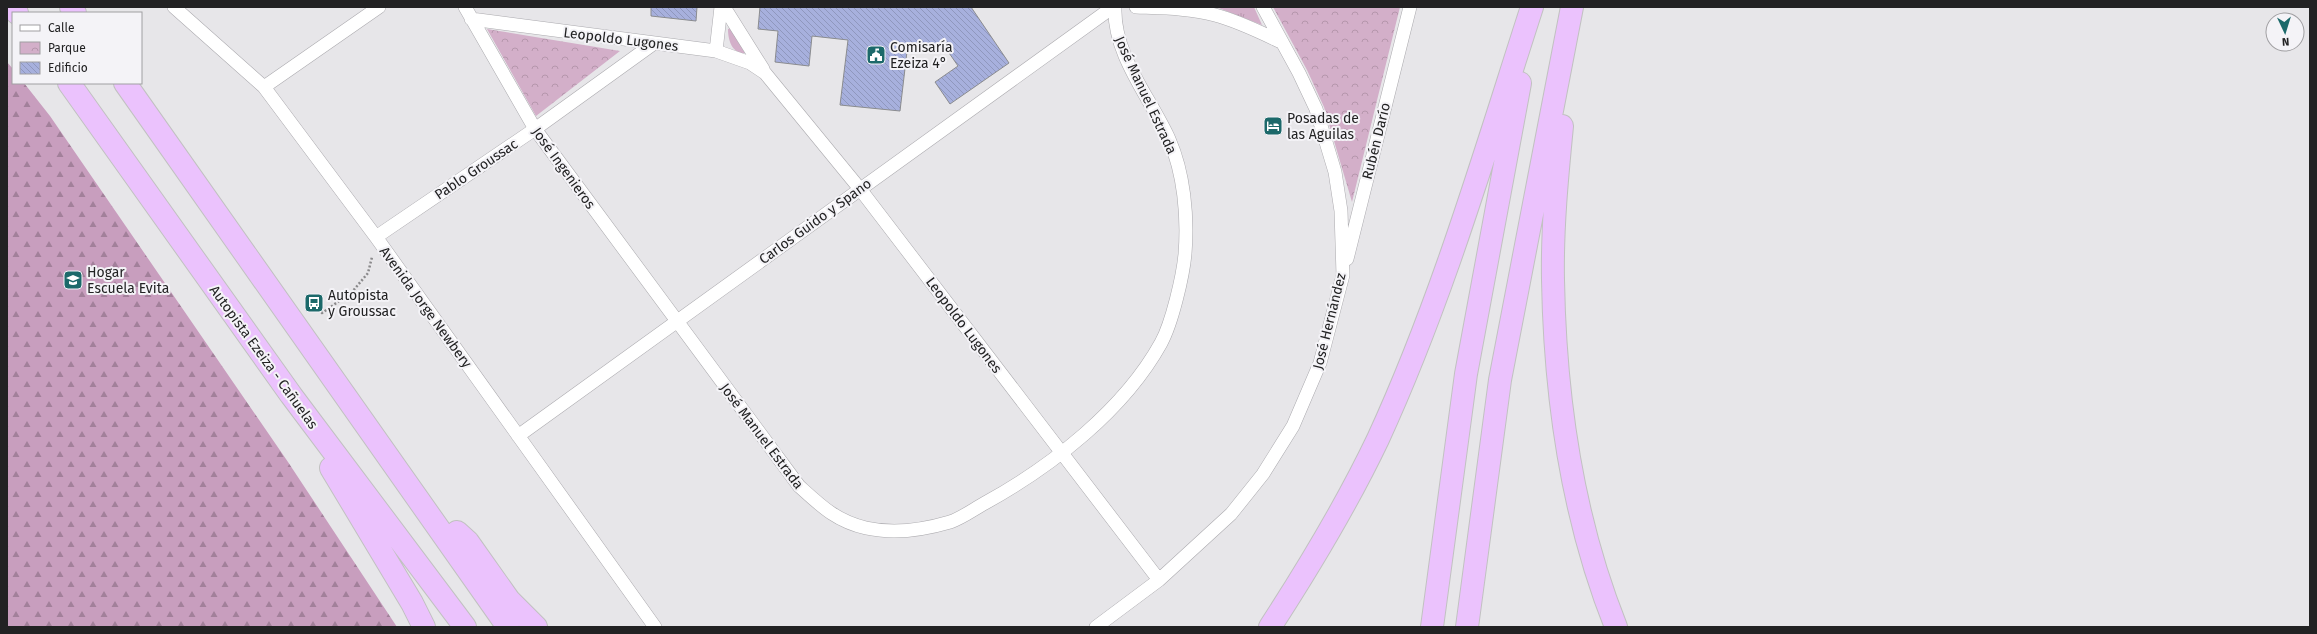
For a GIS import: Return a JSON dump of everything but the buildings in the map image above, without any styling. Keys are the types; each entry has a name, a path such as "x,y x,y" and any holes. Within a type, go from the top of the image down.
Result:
{"highway":[{"path":"1270,627 1330,528 1378,439 1445,274 1533,7"},
{"path":"1432,627 1466,374 1533,7"},
{"path":"1467,627 1500,380 1572,7"},
{"path":"1572,7 1557,181 1553,279 1556,357 1566,437 1582,527 1603,596 1616,627"},
{"name":"Autopista Ezeiza - Cañuelas","path":"70,84 291,395 465,627"},
{"path":"126,84 508,627"},
{"path":"291,395 353,506 412,603 424,627"},
{"path":"415,493 468,542 509,600 536,627"}],"street":[{"name":"Avenida Jorge Newbery","path":"174,7 264,87 376,237 655,627"},
{"path":"264,87 379,7"},
{"name":"José Ingenieros","path":"465,7 535,129 676,322"},
{"path":"716,51 723,7"},
{"name":"Leopoldo Lugones","path":"723,7 765,72 860,189 1159,580"},
{"name":"Carlos Guido y Spano","path":"518,436 1114,7"},
{"name":"José Manuel Estrada","path":"676,322 799,486 828,513 866,528 908,531 952,522 1010,489 1062,453 1102,418 1140,375 1162,341 1177,296 1185,254 1186,214 1182,180 1170,140 1121,46 1115,25 1114,7"},
{"path":"1136,7 1189,10 1215,15 1238,22 1281,42"},
{"name":"José Hernández","path":"1096,627 1159,580 1231,514 1263,474 1293,426 1320,363 1343,275 1341,211 1335,172 1316,109 1263,7"},
{"name":"Rubén Darío","path":"1343,275 1410,7"},
{"name":"Leopoldo Lugones","path":"472,19 653,44 716,51 750,63 765,72"},
{"name":"Pablo Groussac","path":"376,237 535,129 653,44"}],"path":[{"path":"314,302 322,313 352,292 368,273 376,237"}],"green space":[{"path":"1216,7 1254,7 1262,25"},
{"path":"1273,7 1400,7 1352,202 1324,107 1307,70"},
{"path":"731,28 745,53 737,51 732,46 728,29"},
{"path":"487,29 620,51 536,116"},
{"name":"Hogar Escuela Evita","path":"7,62 12,68 12,84 25,84 50,116 288,462 397,627 7,627"}],"place":[{"name":"Comisaría Ezeiza 4°","path":"876,55"},
{"name":"Posadas de las Aguilas","path":"1273,126"},
{"name":"Hogar Escuela Evita","path":"73,280"},
{"name":"Autopista y Groussac","path":"314,303"}]}
